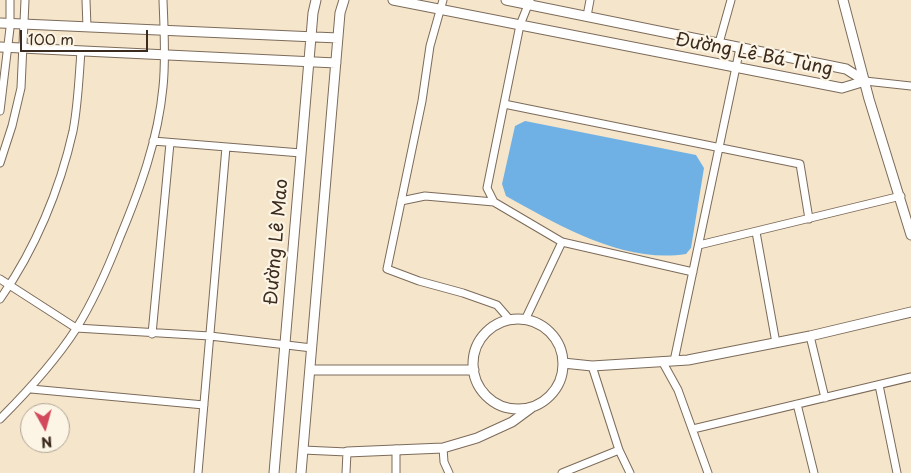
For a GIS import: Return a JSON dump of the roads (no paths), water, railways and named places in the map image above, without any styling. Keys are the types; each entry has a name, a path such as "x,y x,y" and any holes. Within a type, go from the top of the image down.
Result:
{"street":[{"path":"0,111 4,47 10,24 10,0"},
{"path":"0,162 12,126 21,88 25,0"},
{"path":"86,0 86,27"},
{"path":"0,419 31,389 76,328 106,271 144,176 163,89 165,55 163,0"},
{"name":"Đường Lê Mao","path":"274,473 313,13 316,0"},
{"path":"301,473 340,13 344,0"},
{"name":"Đường Lê Bá Tùng","path":"393,0 442,5 520,25 736,69 842,88 865,81"},
{"name":"Đường Lê Bá Tùng","path":"506,0 530,2 587,16 846,69 865,81"},
{"path":"587,16 590,0"},
{"path":"719,43 731,0"},
{"path":"841,1 901,196 911,235"},
{"path":"494,202 487,188 520,25 530,2"},
{"path":"442,5 430,46 422,101 387,269 497,305 510,320"},
{"path":"0,24 338,38"},
{"path":"4,47 336,63"},
{"path":"674,361 740,48"},
{"path":"0,299 10,285 32,244 62,169 73,130 81,51"},
{"path":"865,81 911,86"},
{"path":"504,104 800,164 809,219"},
{"path":"153,141 301,153"},
{"path":"152,334 170,142"},
{"path":"198,473 226,147"},
{"path":"400,201 425,196 494,202 562,242 693,272"},
{"path":"699,245 901,196"},
{"path":"756,232 776,342"},
{"path":"526,320 562,242"},
{"path":"0,278 76,328 210,336 312,348"},
{"path":"563,362 592,366 688,360 810,336 911,312"},
{"path":"303,450 347,452 443,448 477,438 512,422 545,400 555,390 561,377 563,362 560,348 552,335 540,325 526,320 510,320 496,325 484,335 476,348 475,378 481,391 492,401 504,407 519,409 533,407"},
{"path":"810,336 825,398"},
{"path":"662,361 678,390 693,429 706,472"},
{"path":"592,366 619,450 630,473"},
{"path":"310,370 474,370"},
{"path":"693,429 911,377"},
{"path":"879,385 898,473"},
{"path":"31,389 204,405"},
{"path":"798,404 814,473"},
{"path":"443,448 444,462 449,473"},
{"path":"396,449 396,473"},
{"path":"562,473 619,450"},
{"path":"346,473 347,452"}],"water":[{"path":"525,121 696,155 704,168 691,248 686,254 663,256 616,248 569,230 506,196 502,184 515,126"}]}
